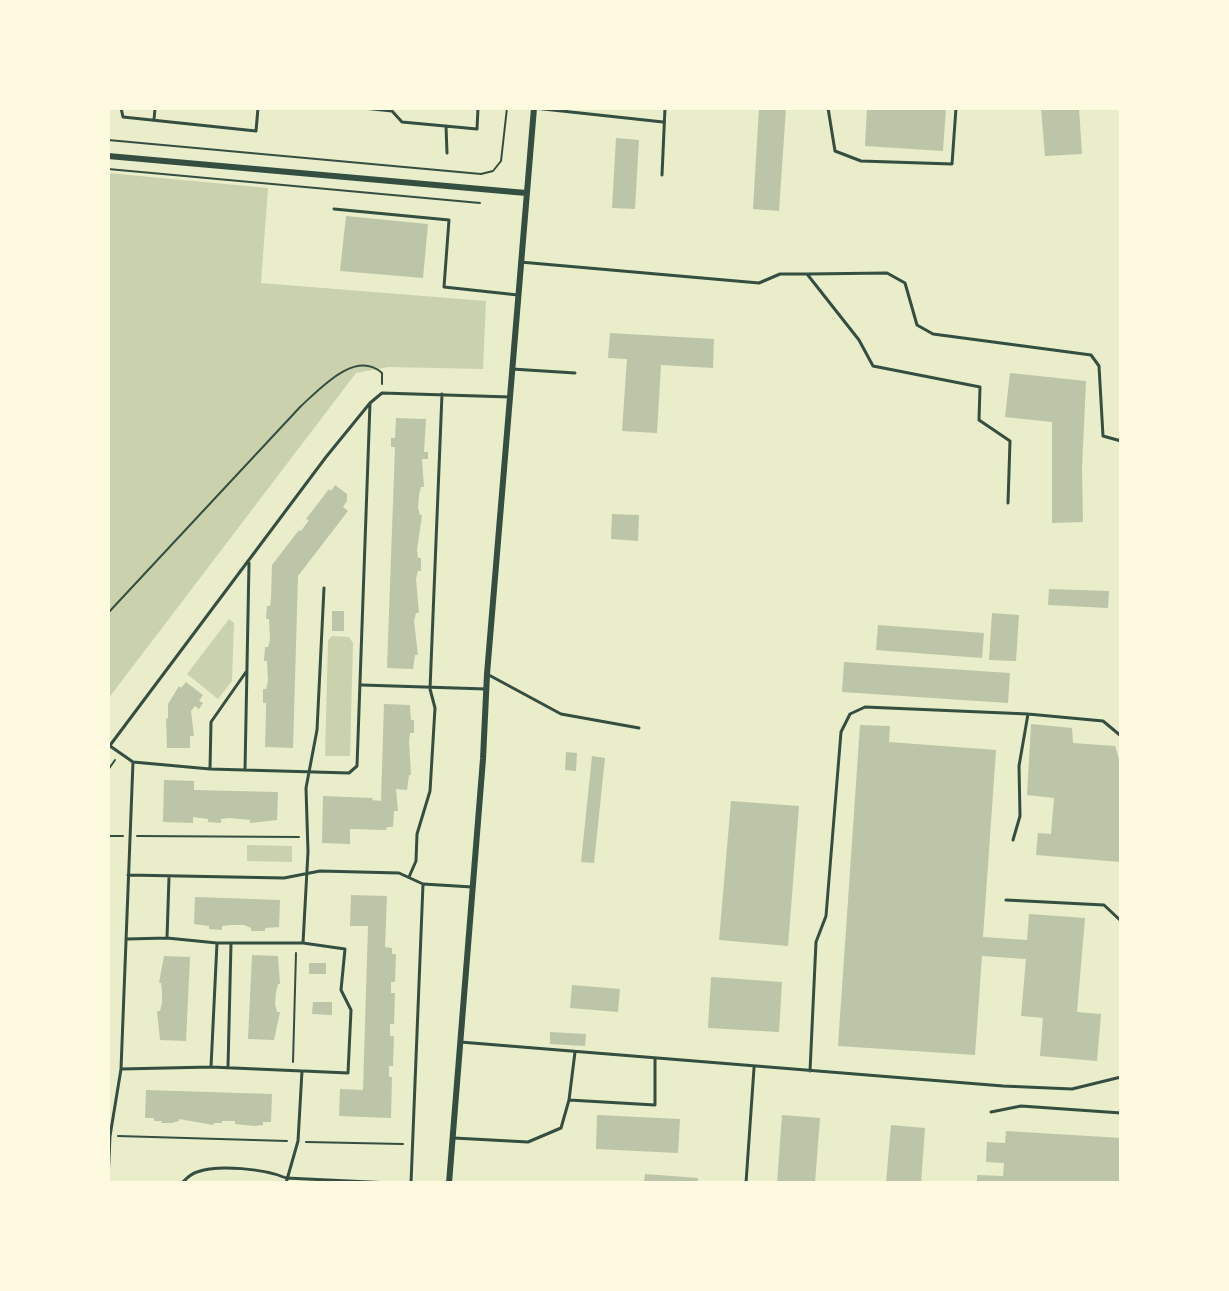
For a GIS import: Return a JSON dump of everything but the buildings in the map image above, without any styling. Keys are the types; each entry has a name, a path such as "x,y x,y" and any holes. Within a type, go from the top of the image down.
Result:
{"street":[{"path":"449,1183 534,108"},
{"path":"108,156 526,193"}],"lane":[{"path":"121,108 123,117 256,131 258,108"},
{"path":"154,121 155,108"},
{"path":"363,108 392,111 402,122 477,129 478,108"},
{"path":"534,108 663,122"},
{"path":"662,175 665,108"},
{"path":"828,108 835,151 861,161 952,164 956,108"},
{"path":"446,126 447,153"},
{"path":"334,209 449,220 444,287 518,295"},
{"path":"520,262 759,283 780,274 887,273 905,283 917,325 933,334 1091,355 1099,366 1103,436 1121,441"},
{"path":"807,274 859,340 873,366 980,387 979,420 1010,441 1008,503"},
{"path":"512,369 575,373"},
{"path":"370,403 357,766 349,773 210,769 133,762 109,747 326,457 370,403 382,393 510,397"},
{"path":"409,877 416,861 417,834 430,791 435,708 430,689 442,394"},
{"path":"245,770 249,563"},
{"path":"303,943 308,772 317,730 324,588"},
{"path":"210,769 211,722 247,671"},
{"path":"487,674 561,714 639,728"},
{"path":"362,685 486,689"},
{"path":"810,1071 816,942 826,916 841,732 850,714 865,707 1028,714 1103,721 1121,736"},
{"path":"1013,840 1020,816 1019,766 1028,714"},
{"path":"108,1181 109,1136 121,1069 133,762"},
{"path":"128,875 284,878 307,872 399,873 423,884 472,887"},
{"path":"167,938 169,877"},
{"path":"411,1183 423,884"},
{"path":"1006,900 1104,905 1121,921"},
{"path":"121,1069 211,1067 348,1073 351,1010 341,990 345,949 303,943 125,939"},
{"path":"211,1067 217,943"},
{"path":"228,1068 231,943"},
{"path":"460,1042 754,1068 1072,1089 1121,1077"},
{"path":"453,1138 528,1142 561,1128 569,1100 575,1052"},
{"path":"569,1100 655,1105 655,1059"},
{"path":"746,1183 754,1068"},
{"path":"286,1180 298,1141 302,1071"},
{"path":"991,1112 1021,1106 1121,1113"},
{"path":"182,1183 192,1173 207,1169 272,1172 286,1180 391,1183"}],"path":[{"path":"108,140 481,174 493,171 501,161 507,108"},
{"path":"108,169 480,203"},
{"path":"108,613 301,406 330,380 348,368 362,366 377,369 382,373 382,393"},
{"path":"108,770 120,753"},
{"path":"108,836 308,837"},
{"path":"293,1071 296,943"},
{"path":"109,1136 413,1145"}],"green space":[{"path":"108,173 268,188 261,283 486,301 483,369 388,367 356,373 108,699"},
{"path":"229,619 234,623 232,681 218,699 187,674"},
{"path":"332,636 349,637 353,643 350,756 325,756 328,640"},
{"path":"247,845 292,846 292,862 247,861"}]}
